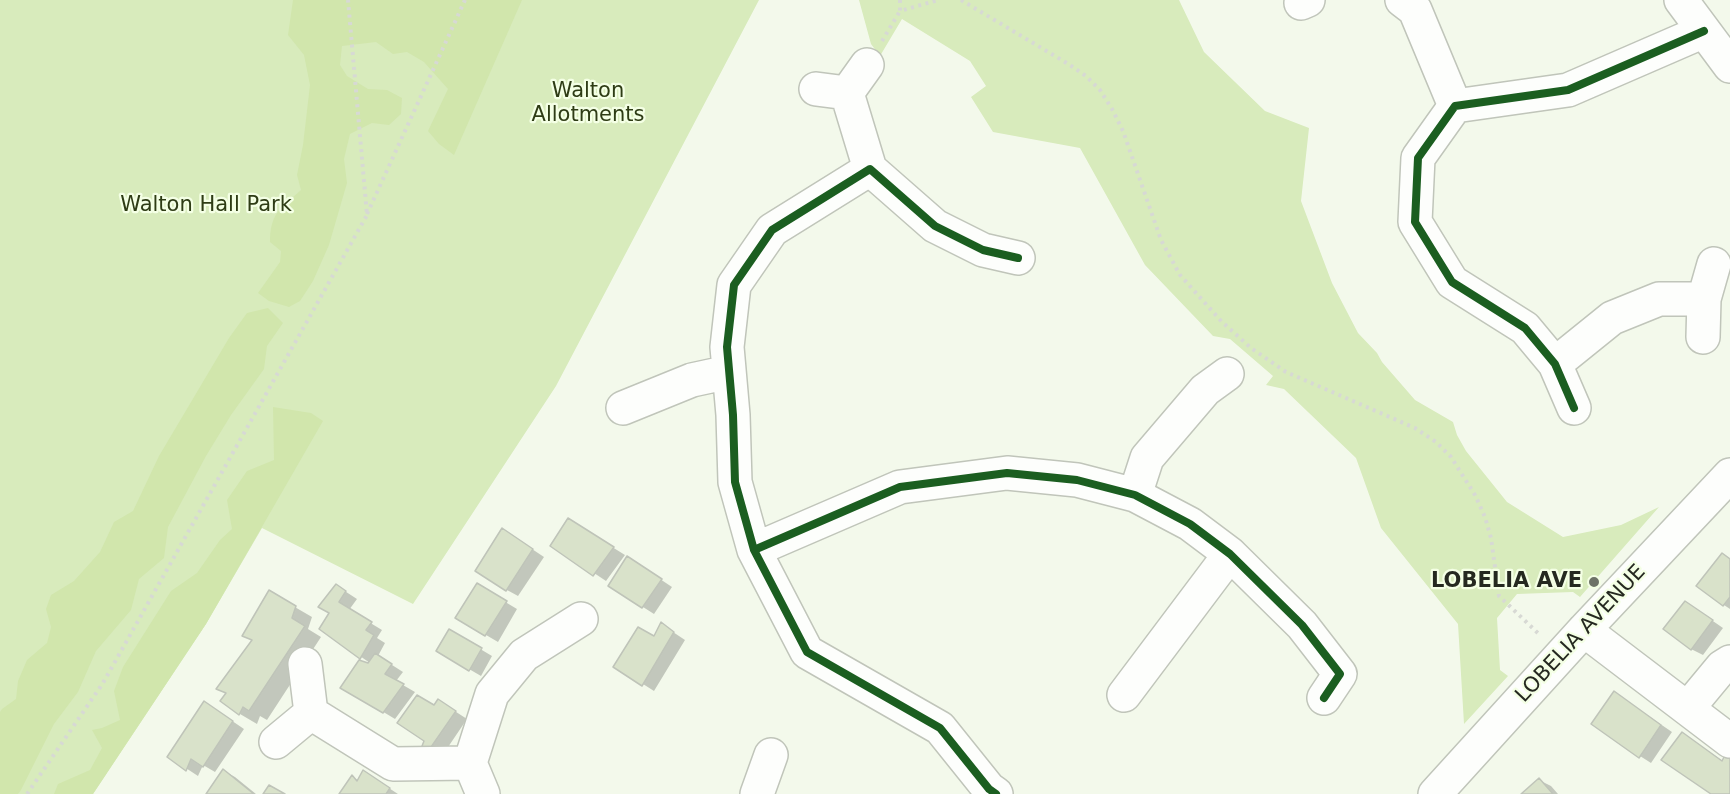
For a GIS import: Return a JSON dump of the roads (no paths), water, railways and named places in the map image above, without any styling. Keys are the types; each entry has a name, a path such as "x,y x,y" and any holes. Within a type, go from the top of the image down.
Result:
{"street":[{"path":"1681,0 1730,66"},
{"path":"1414,3 1455,106"},
{"path":"1574,408 1555,364 1525,328 1452,282 1414,222 1418,158 1455,106 1569,90 1704,31"},
{"path":"867,65 832,91 870,169 935,226 983,249 1018,258"},
{"path":"870,169 772,230 734,285 727,347 733,415 735,482 754,550 807,652 940,728 990,792"},
{"path":"1703,337 1704,299 1714,264"},
{"path":"1555,364 1612,318 1659,299 1704,299"},
{"path":"622,408 692,380 729,372"},
{"path":"1135,495 1147,458 1205,390 1227,374"},
{"path":"754,550 900,487 1007,473 1077,480 1135,495 1190,524 1230,555 1302,625 1340,674 1324,698"},
{"name":"LOBELIA AVENUE","path":"1435,794 1560,655 1730,475"},
{"path":"1124,695 1230,555"},
{"path":"483,794 471,763 492,694 524,656 581,619"},
{"path":"1584,630 1730,741"},
{"path":"1688,708 1722,667 1730,662"},
{"path":"305,664 311,713"},
{"path":"311,713 393,764 471,763"},
{"path":"276,742 311,713"},
{"path":"757,794 771,755"}],"place":[{"name":"LOBELIA AVE","path":"1594,582"}],"park label":[{"name":"Walton Allotments","path":"588,104"},
{"name":"Walton Hall Park","path":"206,206"}]}
